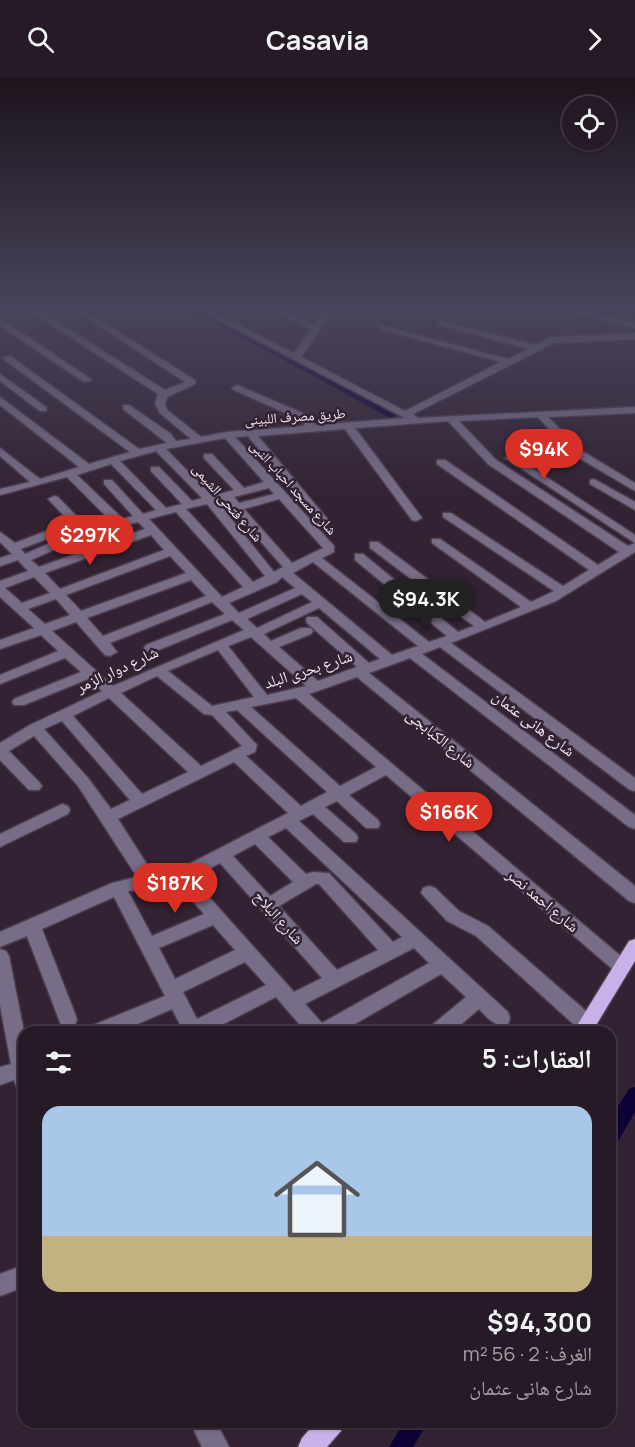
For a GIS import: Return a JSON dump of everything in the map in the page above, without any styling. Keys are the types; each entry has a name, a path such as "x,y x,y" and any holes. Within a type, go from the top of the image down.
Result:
{"main road":[{"path":"586,1026 635,946"},
{"path":"312,1447 327,1428"}],"street":[{"path":"26,371 137,452"},
{"path":"73,371 87,380"},
{"path":"127,371 164,395"},
{"path":"175,371 192,382 164,395 160,404 163,411 198,439"},
{"path":"325,371 417,420"},
{"path":"406,414 491,371"},
{"path":"0,377 43,409"},
{"path":"237,388 303,417 312,428"},
{"path":"0,400 87,468"},
{"path":"126,407 167,436 173,444"},
{"name":"طريق مصرف اللبينى","path":"0,492 69,474 137,452 226,435 417,420 635,410"},
{"path":"540,414 578,453 635,488"},
{"path":"451,418 486,458 633,546"},
{"path":"348,426 416,518"},
{"path":"250,433 325,523"},
{"name":"شارع مسجد احباب النبى","path":"78,616 106,647 217,600 252,589 330,549 226,435"},
{"name":"شارع فتحى الشيمى","path":"158,447 283,574"},
{"path":"0,451 38,483"},
{"path":"208,456 242,492"},
{"path":"510,458 633,546"},
{"path":"113,460 164,512"},
{"path":"441,462 599,571"},
{"path":"154,469 252,589"},
{"path":"69,474 121,524"},
{"path":"108,482 217,600 316,687"},
{"path":"594,482 635,507"},
{"path":"1,560 86,532 271,484"},
{"path":"237,507 281,495"},
{"path":"227,496 283,574 304,588 389,660"},
{"path":"54,499 86,532"},
{"path":"447,515 563,592"},
{"path":"19,554 77,523"},
{"path":"0,585 152,531"},
{"path":"0,535 78,616"},
{"path":"436,541 531,608"},
{"path":"374,545 484,627"},
{"name":"شارع بحرى البلد","path":"216,711 299,693 484,627 563,592 599,571 633,546"},
{"path":"20,608 171,552"},
{"path":"359,557 456,637"},
{"path":"315,558 427,647"},
{"path":"2,642 193,575"},
{"path":"151,648 304,588"},
{"path":"0,590 198,772"},
{"name":"شارع دوار الزمر","path":"0,750 35,728 158,670 321,603"},
{"name":"شارع الكبابجى","path":"270,646 309,625 635,896"},
{"path":"441,642 635,786"},
{"path":"220,644 264,701"},
{"path":"0,680 67,652"},
{"name":"شارع هانى عثمان","path":"411,652 635,823"},
{"path":"108,817 250,746 216,711 205,710 158,670"},
{"path":"19,702 90,673"},
{"name":"شارع احمد نصر","path":"299,693 622,967"},
{"path":"241,706 372,824"},
{"path":"64,714 140,801"},
{"path":"35,728 83,782 149,882 159,888 387,768"},
{"path":"0,750 34,786"},
{"path":"235,754 293,817 415,939 501,1018"},
{"path":"314,806 350,838"},
{"path":"0,841 62,810"},
{"path":"257,836 305,883"},
{"name":"شارع البلاح","path":"222,854 335,980"},
{"path":"181,876 313,1026"},
{"path":"268,905 316,877 325,879 391,952"},
{"path":"0,940 118,888 133,883 149,882"},
{"path":"118,888 191,1026"},
{"path":"429,893 453,916 482,931 583,1026"},
{"path":"148,945 216,916"},
{"path":"32,927 68,1019"},
{"path":"292,1002 415,939"},
{"path":"110,1026 174,994 248,952"},
{"path":"0,956 18,1050"},
{"path":"334,1026 442,964"},
{"path":"204,1026 279,987"},
{"path":"445,1026 479,998"},
{"path":"0,1076 18,1076"},
{"path":"0,1285 18,1278"},
{"path":"205,1428 216,1447"}],"waterway":[{"path":"309,371 393,416"},
{"path":"616,1127 635,1095"},
{"path":"400,1447 413,1428"}]}
